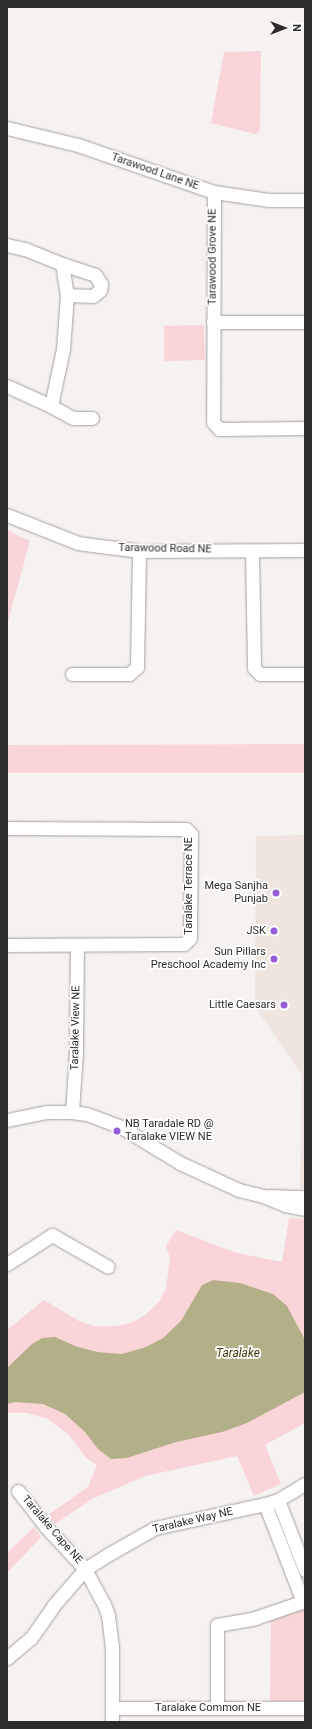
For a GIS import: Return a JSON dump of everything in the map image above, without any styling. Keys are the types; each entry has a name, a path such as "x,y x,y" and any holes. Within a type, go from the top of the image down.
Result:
{"street":[{"name":"Tarawood Lane NE","path":"7,128 78,145 214,192 269,200 305,200"},
{"name":"Tarawood Grove NE","path":"214,192 213,422 219,429 305,428"},
{"path":"7,245 26,249 62,264 95,275 101,284 100,290 93,296 67,295"},
{"path":"51,406 63,350 67,295 62,264"},
{"path":"213,322 305,322"},
{"path":"7,386 74,418 92,418"},
{"name":"Tarawood Road NE","path":"7,514 78,543 139,551 305,550"},
{"path":"72,674 129,674 137,667 139,551"},
{"path":"252,551 254,668 260,674 305,674"},
{"name":"Taralake Terrace NE","path":"7,828 186,828 191,834 190,938 184,944 7,945"},
{"name":"Taralake View NE","path":"72,1112 76,1052 77,945"},
{"path":"7,1120 47,1112 72,1112 86,1114 119,1126 180,1164 239,1190 263,1196 285,1206 305,1209"},
{"path":"263,1196 305,1197"},
{"path":"7,1264 52,1235 108,1267"},
{"name":"Taralake Way NE","path":"7,1658 31,1638 52,1606 85,1570 155,1528 272,1502 305,1484"},
{"name":"Taralake Cape NE","path":"18,1491 46,1527 85,1570"},
{"path":"272,1502 305,1570"},
{"path":"217,1707 217,1625 255,1618 304,1601 272,1502"},
{"path":"85,1570 104,1604 108,1616 112,1646 112,1722"},
{"name":"Taralake Common NE","path":"112,1708 305,1708"}],"shaded area":[{"path":"261,51 260,131 255,134 211,123 224,52"},
{"path":"204,325 205,360 164,361 164,326"},
{"path":"7,530 30,541 7,625"},
{"path":"305,744 305,773 7,773 7,745"},
{"path":"305,835 305,1189 300,1189 302,1075 255,1007 256,836"},
{"path":"289,1218 305,1219 305,1423 265,1445 281,1484 254,1496 237,1456 145,1476 92,1499 55,1524 48,1515 88,1487 97,1465 86,1458 69,1435 48,1419 27,1413 7,1413 7,1330 44,1300 79,1321 94,1326 119,1326 133,1322 145,1315 159,1302 166,1288 170,1258 166,1246 176,1230 237,1253 282,1262"},
{"path":"34,1527 41,1537 7,1573 7,1553"},
{"path":"305,1608 305,1701 270,1701 271,1620"}],"water":[{"name":"Taralake","path":"213,1280 240,1283 273,1294 287,1306 305,1340 305,1392 247,1423 222,1432 176,1442 127,1458 111,1459 98,1449 85,1432 65,1414 43,1404 15,1402 7,1404 7,1368 32,1344 42,1338 55,1337 75,1346 97,1352 122,1354 146,1347 163,1338 181,1321 202,1285"}],"place":[{"name":"Mega Sanjha Punjab","path":"276,893"},
{"name":"JSK","path":"274,931"},
{"name":"Sun Pillars Preschool Academy Inc","path":"274,959"},
{"name":"Little Caesars","path":"284,1005"},
{"name":"NB Taradale RD @ Taralake VIEW NE","path":"117,1131"}]}
